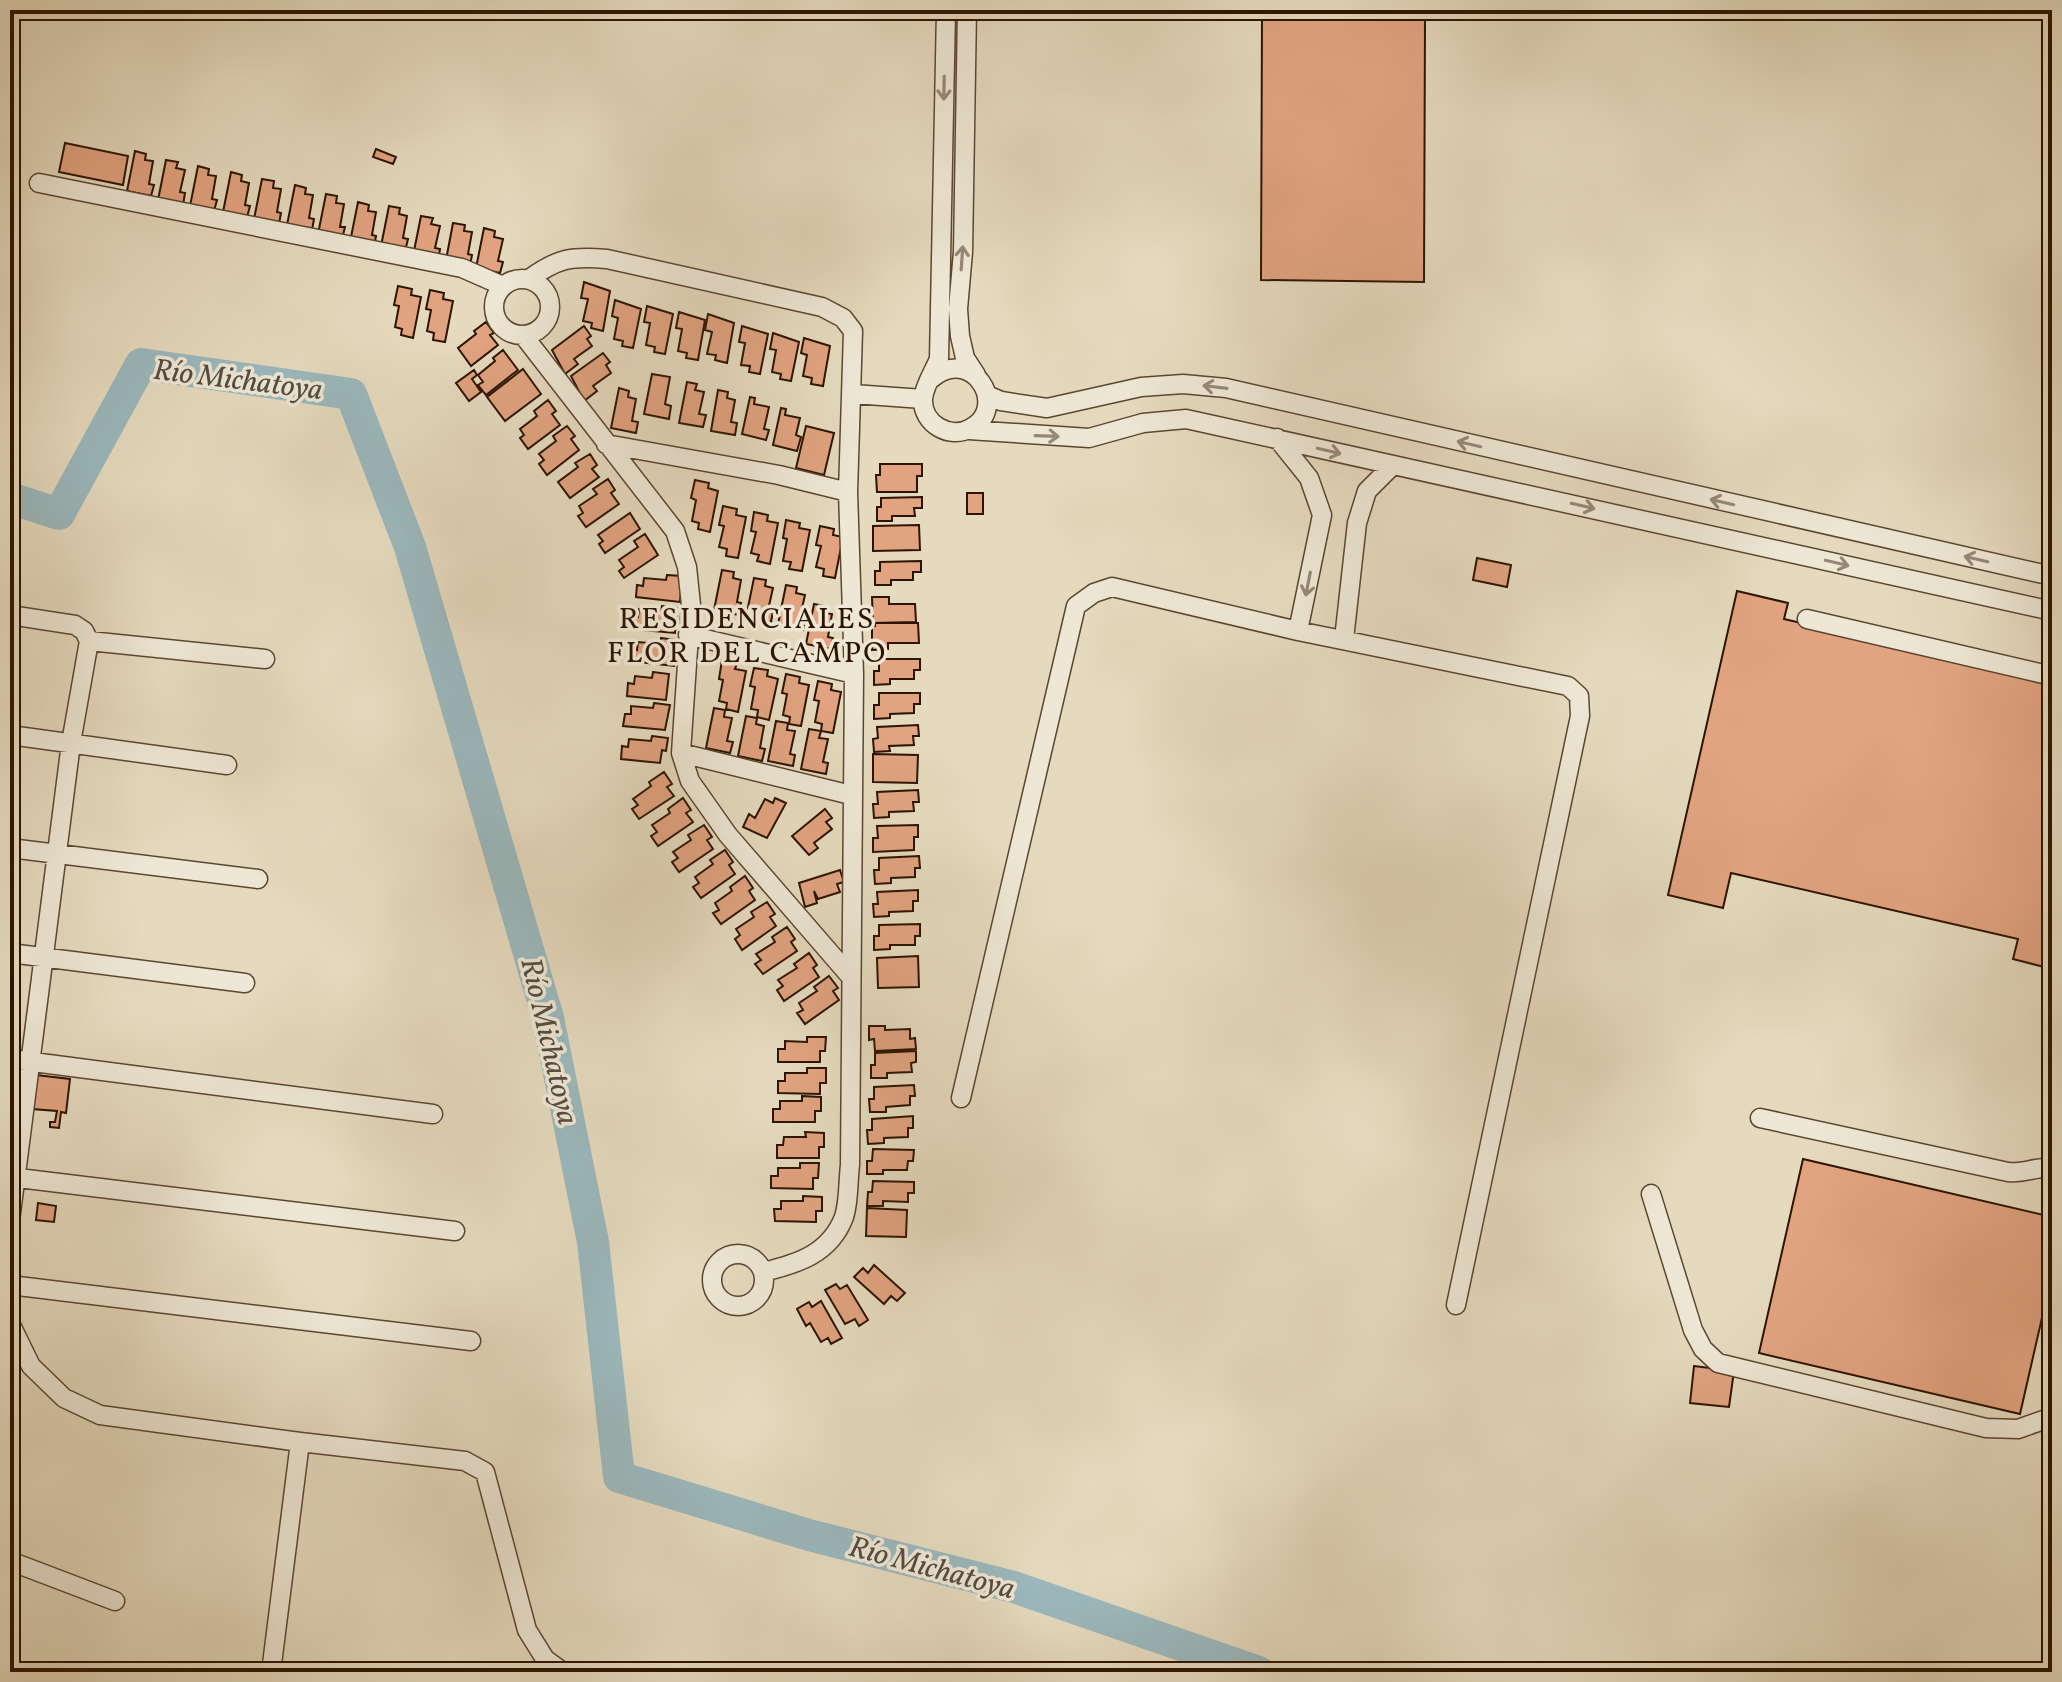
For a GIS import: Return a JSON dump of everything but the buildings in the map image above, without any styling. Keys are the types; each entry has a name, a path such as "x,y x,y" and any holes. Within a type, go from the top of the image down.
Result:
{"street":[{"path":"10,17 14,10"},
{"path":"946,10 939,359 923,399 925,410 938,427 959,433 969,430 1089,438 1143,423 1186,419 2052,611"},
{"path":"967,10 963,252 958,309 965,358 987,395 984,415 969,430"},
{"path":"39,183 462,268 503,286"},
{"path":"529,279 552,263 576,257 607,259 822,307 843,318 853,331 848,492 854,674 850,1165 844,1217 825,1248 794,1265 763,1272"},
{"path":"529,279 544,289 549,297 550,315 540,330 523,335 507,331 497,318 495,301 503,286 529,279"},
{"path":"523,335 675,531 687,567 691,605 681,753 690,781 728,835 850,976"},
{"path":"931,379 939,372 959,368 978,377"},
{"path":"987,395 1001,401 1047,408 1141,387 1183,384 1226,388 2052,576"},
{"path":"853,394 923,399"},
{"path":"1277,438 1309,478 1322,515 1298,631"},
{"path":"606,444 779,475 848,492"},
{"path":"1344,639 1357,523 1367,491 1392,466"},
{"path":"1322,515 1357,523"},
{"path":"961,1098 1076,606 1094,593 1112,587 1298,631 1568,686 1579,696 1580,716 1456,1305"},
{"path":"10,615 75,625 84,631 89,641 71,743 42,957 19,1060 10,1221"},
{"path":"1807,619 2052,676"},
{"path":"688,635 854,674"},
{"path":"89,641 265,659"},
{"path":"10,735 227,765"},
{"path":"681,753 851,795"},
{"path":"10,848 258,879"},
{"path":"10,953 245,983"},
{"path":"19,1060 433,1114"},
{"path":"1760,1118 2008,1172 2019,1173 2041,1166 2052,1168"},
{"path":"12,1177 455,1231"},
{"path":"1651,1194 1693,1330 1703,1349 1718,1363 1986,1428 2018,1429 2052,1417"},
{"path":"10,1285 471,1341"},
{"path":"10,1323 31,1366 64,1398 100,1415 465,1461 485,1472 527,1630 545,1659 563,1672"},
{"path":"271,1672 300,1442"},
{"path":"10,1561 115,1601"}],"waterway":[{"name":"Río Michatoya","path":"10,498 59,514 141,364 351,394 410,547 548,1018 593,1242 619,1477 809,1535 1014,1587 1259,1672"}],"district":[{"name":"RESIDENCIALES FLOR DEL CAMPO","path":"747,635"}]}
